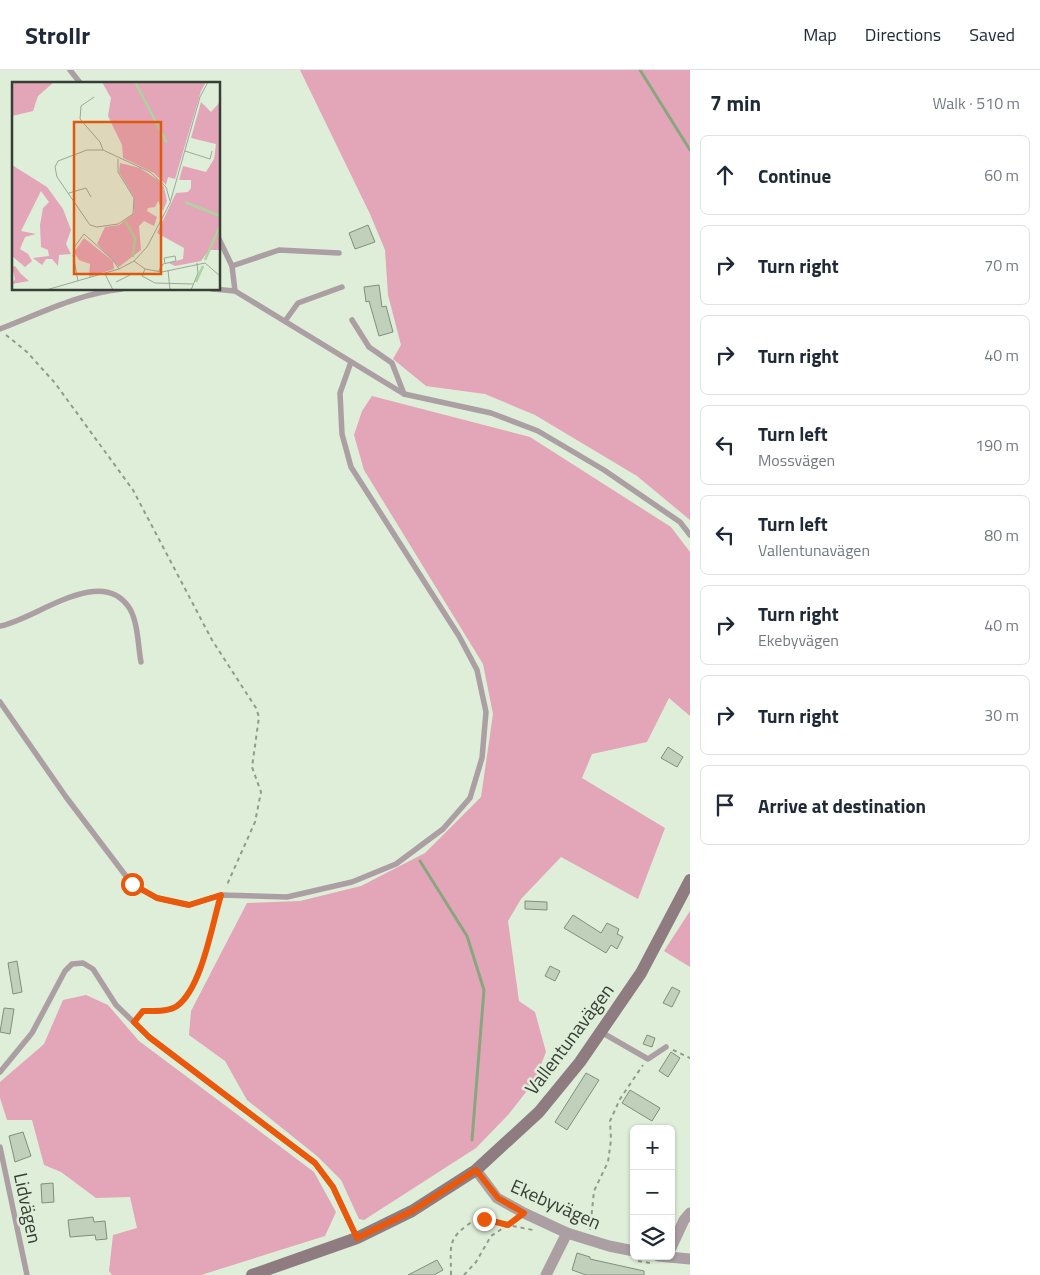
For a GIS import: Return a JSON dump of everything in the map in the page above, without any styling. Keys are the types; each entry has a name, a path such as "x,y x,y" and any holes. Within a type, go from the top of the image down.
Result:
{"main road":[{"name":"Vallentunavägen","path":"252,1275 357,1238 412,1211 476,1170 538,1112 580,1062 641,973 690,880"}],"street":[{"name":"Ekebyvägen","path":"476,1170 498,1198 524,1213 567,1233 630,1250"},
{"path":"675,1238 690,1213"},
{"path":"546,1275 567,1233"},
{"path":"675,1256 690,1259"}],"lane":[{"path":"70,70 79,82"},
{"path":"220,240 232,266 235,291"},
{"path":"232,266 279,250 339,253"},
{"path":"285,322 298,303 342,287"},
{"path":"0,330 62,305 110,290"},
{"path":"220,290 235,291 404,394 491,413 538,431 604,470 680,522 690,535"},
{"path":"352,320 369,347 392,363 404,394"},
{"path":"0,702 66,797 132,884 157,898 189,905 221,895 287,897 352,882 396,864 443,829 470,798 482,758 486,712 477,670 459,636 350,467 342,434 340,393 351,362"},
{"path":"0,626 14,623 72,595 99,590 120,598 130,609 141,662"},
{"path":"0,1072 32,1033 65,971 72,964 83,963 93,969 116,1005 149,1037 315,1163 333,1187 357,1238"},
{"path":"600,1032 648,1059 666,1047"},
{"name":"Lidvägen","path":"0,1147 27,1275"}],"path":[{"path":"0,330 27,352 55,383 133,490 212,640 256,708 259,717 252,767 261,792 255,822 221,895 201,972 185,998 176,1007 158,1011 143,1011 134,1022"},
{"path":"666,1047 690,1058"},
{"path":"589,1240 594,1191 608,1162 611,1140 610,1121 620,1099 648,1059"},
{"path":"464,1275 476,1262 491,1236 524,1213"},
{"path":"451,1275 450,1244 460,1229 476,1219 539,1233"}],"shaded area":[{"path":"300,70 690,70 690,520 637,476 535,415 485,394 426,386 393,359 401,345 388,295 385,250 370,214"},
{"path":"372,396 530,437 671,527 690,552 690,716 669,698 647,742 592,754 582,778 665,828 638,899 561,857 521,899 508,921 519,1001 535,1012 546,1052 534,1082 508,1115 476,1148 364,1220 359,1219 341,1180 317,1156 247,1100 225,1061 189,1035 191,1011 247,903 300,901 361,886 425,853 481,797 493,714 483,664 364,470 354,435 362,411"},
{"path":"690,911 690,967 664,951"},
{"path":"86,995 108,1005 139,1041 314,1172 336,1212 325,1236 201,1275 112,1275 109,1271 113,1235 137,1228 130,1197 96,1198 61,1172 44,1165 32,1120 7,1120 0,1098 0,1082 44,1044 63,1000"}],"building":[{"path":"368,225 375,242 355,249 349,233"},
{"path":"379,285 382,307 386,306 393,332 379,336 369,301 366,302 364,287"},
{"path":"668,747 683,757 677,767 661,758"},
{"path":"525,901 547,902 547,910 525,909"},
{"path":"573,915 601,933 607,923 619,929 617,934 623,937 617,949 611,945 606,953 564,928"},
{"path":"17,961 22,992 13,994 8,963"},
{"path":"550,966 560,971 555,981 545,976"},
{"path":"672,987 680,991 672,1007 663,1003"},
{"path":"4,1008 14,1009 10,1034 0,1032"},
{"path":"647,1035 655,1038 652,1047 643,1044"},
{"path":"671,1052 680,1058 668,1077 659,1071"},
{"path":"586,1073 599,1080 567,1130 555,1122"},
{"path":"630,1090 660,1108 652,1121 622,1103"},
{"path":"23,1132 31,1156 15,1162 9,1136"},
{"path":"53,1183 54,1202 42,1203 41,1184"},
{"path":"93,1217 94,1222 105,1221 107,1239 96,1240 95,1235 70,1237 68,1220"},
{"path":"577,1253 590,1257 590,1259 644,1271 644,1275 586,1275 572,1270"},
{"path":"437,1260 443,1270 434,1275 408,1275"}],"waterway":[{"path":"640,70 690,150"},
{"path":"420,861 467,936 484,990 472,1140"}],"route":[{"path":"132,884 157,898 189,905 221,895 201,972 185,998 176,1007 158,1011 143,1011 134,1022 149,1037 315,1163 333,1187 357,1238 412,1211 476,1170 498,1198 524,1213 508,1225 484,1219"}]}
